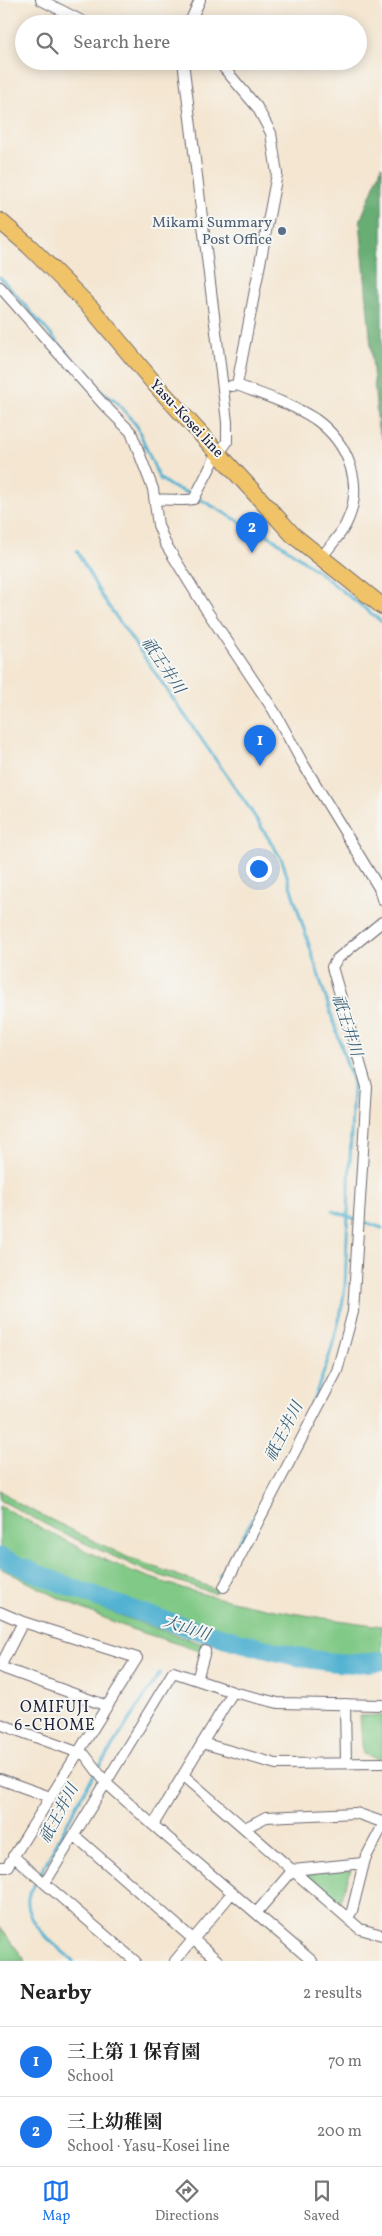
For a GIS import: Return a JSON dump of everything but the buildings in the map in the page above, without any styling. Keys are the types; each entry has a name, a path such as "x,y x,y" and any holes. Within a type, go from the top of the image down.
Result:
{"main road":[{"name":"Yasu-Kosei line","path":"0,221 29,246 91,308 154,383 292,534 382,606"}],"street":[{"path":"41,0 70,15"},
{"path":"193,15 200,0"},
{"path":"155,500 194,499 227,442 224,386 184,70"},
{"path":"226,70 257,107 271,133 277,174 237,385"},
{"path":"0,287 104,405 131,432 153,489 158,525 165,543 207,611 274,711 302,762 379,888 382,899"},
{"path":"224,386 237,385 295,408 316,420 336,439 349,458 354,480 354,502 346,524 321,558"},
{"path":"224,1587 337,1371 353,1312 367,1087 332,968 337,959 382,922"},
{"path":"0,1612 23,1622 137,1658 7,1867 0,1868"},
{"path":"23,1622 0,1667 107,1706"},
{"path":"197,1680 205,1650"},
{"path":"45,1883 173,1672 232,1692 278,1703 382,1704"},
{"path":"153,1825 232,1692"},
{"path":"345,1704 346,1762"},
{"path":"0,1724 85,1755 106,1782 153,1825 312,1961"},
{"path":"202,1743 276,1764 382,1763"},
{"path":"183,1775 360,1929 382,1935"},
{"path":"0,1779 50,1796"},
{"path":"245,1828 266,1816 356,1813 376,1818 382,1822"},
{"path":"348,1918 352,1911 364,1864 373,1841 382,1827"},
{"path":"74,1835 218,1961"},
{"path":"13,1856 135,1961"},
{"path":"256,1913 293,1870 364,1864"},
{"path":"175,1961 232,1893"}],"green space":[{"path":"382,166 382,439 378,428 360,221"},
{"path":"0,1490 19,1504 127,1557 218,1590 214,1593 146,1571 60,1532 0,1500"},
{"path":"0,1506 93,1554 131,1571 179,1587 265,1608 382,1626 382,1667 293,1656 239,1646 147,1619 87,1595 0,1553"},
{"path":"0,1562 74,1597 203,1644 200,1651 131,1629 73,1605 0,1568"},
{"path":"382,1715 382,1760 363,1754 360,1716"},
{"path":"351,1870 339,1905 303,1875 309,1872"},
{"path":"0,1927 25,1960 25,1961 0,1961"}],"waterway":[{"path":"0,277 99,389 116,401 137,426 159,478 172,487 191,494 244,524 261,530 303,560 382,622"},
{"name":"祇王井川","path":"77,551 101,595 250,809 282,860 353,1083 345,1287 338,1325 327,1363 297,1437 259,1508 219,1576"},
{"path":"333,1211 382,1228"},
{"name":"大山川","path":"0,1557 109,1602 221,1637 280,1653 322,1661 342,1663 382,1661"},
{"name":"大山川","path":"375,1662 382,1655"},
{"name":"祇王井川","path":"73,1961 50,1941 36,1925 28,1907 28,1897 88,1784 160,1673"}],"place":[{"name":"Mikami Summary Post Office","path":"282,231"},
{"name":"三上幼稚園","path":"252,553"},
{"name":"三上第１保育園","path":"260,766"}],"district":[{"name":"OMIFUJI 6-CHOME","path":"55,1715"}]}
